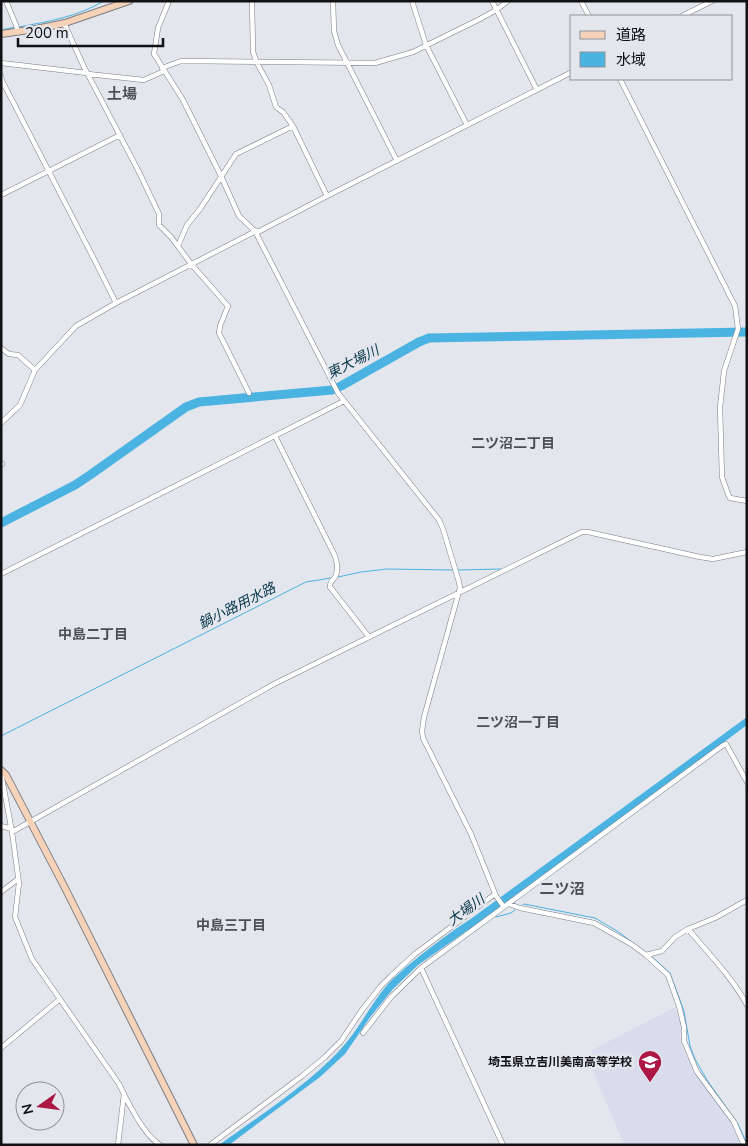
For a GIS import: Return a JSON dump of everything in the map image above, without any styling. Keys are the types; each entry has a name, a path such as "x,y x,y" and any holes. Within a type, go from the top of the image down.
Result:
{"street":[{"path":"6,1 17,29"},
{"path":"1,34 17,29 64,23 129,1"},
{"path":"169,1 158,28 154,54 183,100 239,216 257,232 337,392 439,520 444,529 460,588 424,717 423,738 471,834 496,895 503,907"},
{"path":"252,1 253,52 269,85 276,107 283,112 293,126 327,196"},
{"path":"333,1 334,31 338,45 398,161"},
{"path":"412,1 426,45 467,125"},
{"path":"492,1 537,90"},
{"path":"1,62 144,80 181,61 375,63 413,52 480,19 508,1"},
{"path":"581,1 588,15"},
{"path":"684,15 712,1"},
{"path":"64,23 159,214 159,225 228,306 219,333 249,393"},
{"path":"1,423 20,405 35,370 76,326 116,303 570,73"},
{"path":"1,76 116,303"},
{"path":"621,80 735,306 738,329 724,371 720,408 722,477 730,498 747,501"},
{"path":"178,246 187,225 200,209 236,154 293,126"},
{"path":"1,194 120,135"},
{"path":"1,348 9,354 18,355 35,370"},
{"path":"1,574 344,401"},
{"path":"275,436 336,556 336,575 330,583 330,587 369,637"},
{"path":"1,826 12,831 31,822 274,684 582,532 713,559 747,552"},
{"path":"363,1033 391,997 421,968 726,744 747,782"},
{"path":"1,772 6,775 31,822 194,1145"},
{"path":"1,772 19,883 15,917 32,959 119,1084 139,1121 160,1145"},
{"path":"1,892 18,879"},
{"path":"210,1145 325,1057 341,1041 362,1010 392,975 415,954 496,895"},
{"path":"648,955 662,951 675,937 688,929 715,918 747,900"},
{"path":"510,904 520,908 594,923 648,955 668,975 679,1006 684,1027 684,1042 697,1072 734,1122 744,1145"},
{"path":"688,929 728,977 747,1005"},
{"path":"421,968 503,1145"},
{"path":"1,1048 60,999"},
{"path":"118,1145 124,1094"}],"shaded area":[{"name":"埼玉県立吉川美南高等学校","path":"675,1007 681,1024 680,1041 695,1075 709,1091 733,1126 741,1145 624,1145 589,1062 592,1050"}],"water":[{"path":"747,717 747,725 511,900 418,965 393,989 371,1016 345,1054 320,1077 229,1145 219,1145 281,1101 326,1064 346,1043 388,984 421,955"}],"waterway":[{"path":"19,27 73,15 104,1"},
{"path":"1,30 15,27"},
{"name":"東大場川","path":"1,523 75,485 186,407 199,402 332,390 429,338 747,332"},
{"name":"鍋小路用水路","path":"338,577 387,569 453,570"},
{"name":"鍋小路用水路","path":"457,570 501,569"},
{"name":"鍋小路用水路","path":"1,736 306,582 331,578"},
{"path":"523,905 595,918 632,942"},
{"path":"496,917 515,910"},
{"path":"650,955 670,973 684,1011 690,1046 695,1059 707,1080 738,1124 747,1144"}],"place":[{"name":"埼玉県立吉川美南高等学校","path":"650,1083"}],"district":[{"name":"土場","path":"122,94"},
{"name":"二ツ沼二丁目","path":"513,443"},
{"name":"中島二丁目","path":"93,634"},
{"name":"二ツ沼一丁目","path":"518,722"},
{"name":"二ツ沼","path":"562,889"},
{"name":"中島三丁目","path":"231,925"}],"water label":[{"name":"大場川","path":"466,910"}]}
